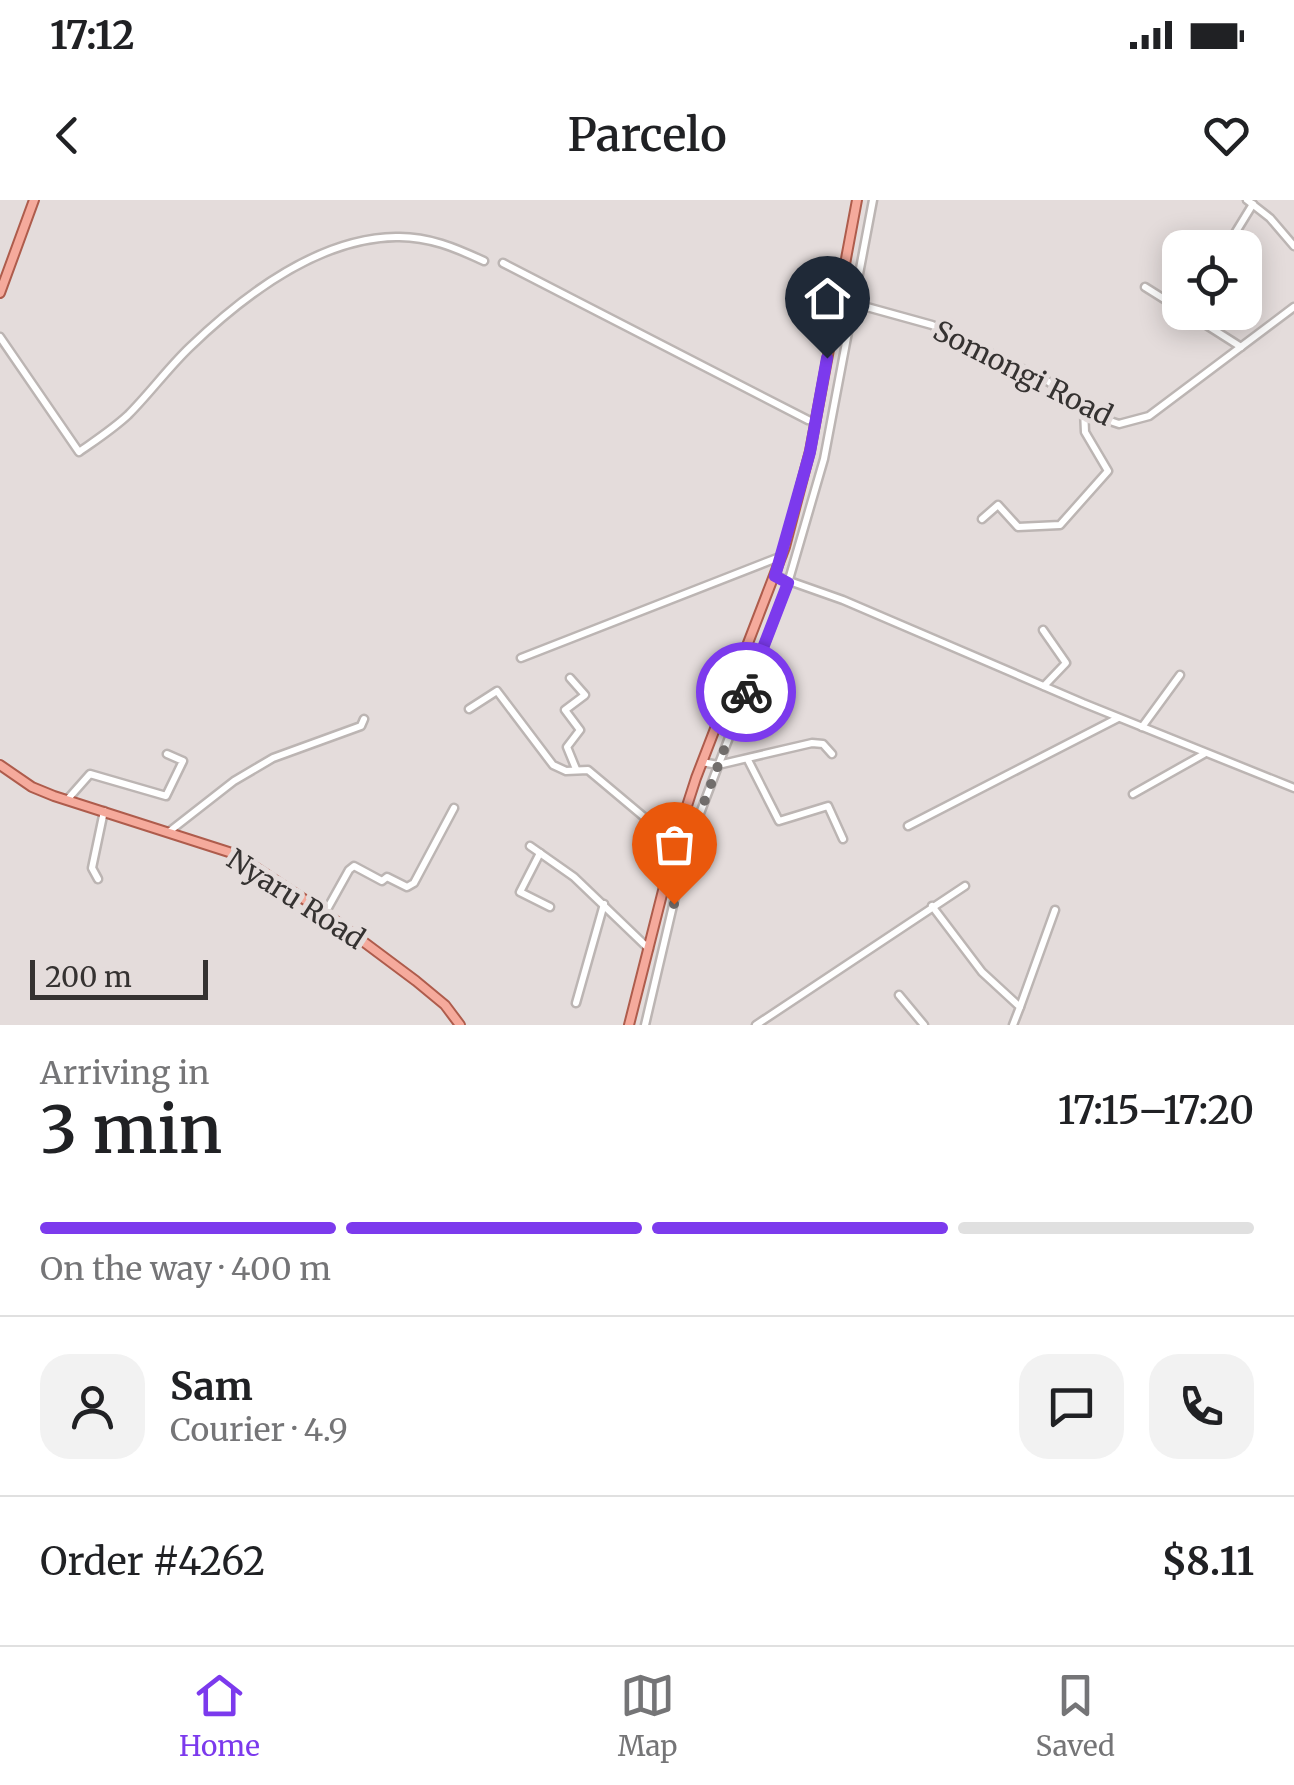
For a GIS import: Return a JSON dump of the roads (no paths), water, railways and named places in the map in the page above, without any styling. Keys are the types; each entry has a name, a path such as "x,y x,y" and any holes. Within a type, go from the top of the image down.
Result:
{"main road":[{"path":"0,293 34,200"},
{"path":"629,1025 675,843 702,762 783,556 810,452 857,200"},
{"name":"Nyaru Road","path":"0,765 32,787 235,854 324,913 424,988 445,1004 460,1025"}],"street":[{"path":"644,1025 686,850 788,583 824,459 874,200"},
{"path":"1235,230 1250,202 1294,246"},
{"path":"0,337 79,452 125,418 192,345 251,295 326,254 364,239 400,236 452,246 484,260"},
{"path":"503,263 808,420"},
{"path":"1145,287 1162,297"},
{"name":"Somongi Road","path":"838,299 894,312 946,331 1050,382 1106,422 1119,424 1140,420 1294,308"},
{"path":"1214,330 1241,347"},
{"path":"982,518 998,504 1018,527 1060,525 1108,471 1084,432 1084,408"},
{"path":"520,658 783,556"},
{"path":"775,576 844,600 1142,728 1294,788"},
{"path":"1043,630 1066,663 1044,686"},
{"path":"1142,728 1180,674"},
{"path":"570,678 585,695 565,710 580,730 567,747 576,769"},
{"path":"469,709 497,691 553,765 559,770 588,770 604,780 675,843"},
{"path":"908,826 1119,718"},
{"path":"170,831 234,781 273,758 361,726 364,719"},
{"path":"702,762 718,765 812,744 823,744 832,754"},
{"path":"67,800 90,774 166,796 183,761 167,754"},
{"path":"1134,794 1205,754"},
{"path":"748,760 779,821 828,806 843,840"},
{"path":"324,913 354,866 382,881 387,878 406,886 414,883 454,808"},
{"path":"98,879 92,868 104,811"},
{"path":"530,846 604,904 650,950"},
{"path":"540,853 520,892 550,907"},
{"path":"756,1025 965,886"},
{"path":"576,1004 604,904"},
{"path":"932,906 982,972 1020,1007"},
{"path":"1013,1025 1055,910"},
{"path":"899,995 924,1025"}]}
